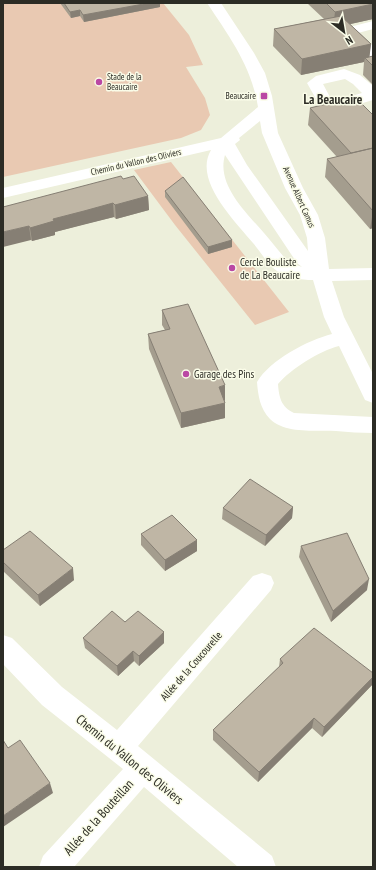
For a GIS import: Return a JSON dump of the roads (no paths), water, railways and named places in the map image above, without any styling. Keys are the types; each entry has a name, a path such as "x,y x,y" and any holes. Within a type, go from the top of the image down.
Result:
{"street":[{"name":"Avenue Albert Camus","path":"214,3 251,60 259,79 270,133 294,188 309,215 316,238 320,274 334,317 373,395"},
{"path":"373,25 350,31 350,34 373,54"},
{"path":"266,109 226,142 216,156 214,171 222,190 234,208 260,240 288,270 303,274 373,274"},
{"name":"Chemin du Vallon des Oliviers","path":"3,193 270,133"},
{"path":"226,142 239,165 304,259 320,274"},
{"path":"345,338 323,343 277,371 267,382 267,397 276,413 288,420 308,424 373,425"},
{"name":"Allée de la Coucourelle","path":"119,748 262,583"},
{"name":"Chemin du Vallon des Oliviers","path":"3,646 52,696 119,748 261,867"},
{"name":"Allée de la Bouteillan","path":"54,867 143,768"}],"place":[{"name":"Stade de la Beaucaire","path":"99,82"},
{"name":"Beaucaire","path":"264,96"},
{"name":"Cercle Bouliste de La Beaucaire","path":"232,268"},
{"name":"Garage des Pins","path":"186,374"}],"district":[{"name":"La Beaucaire","path":"333,99"}]}
